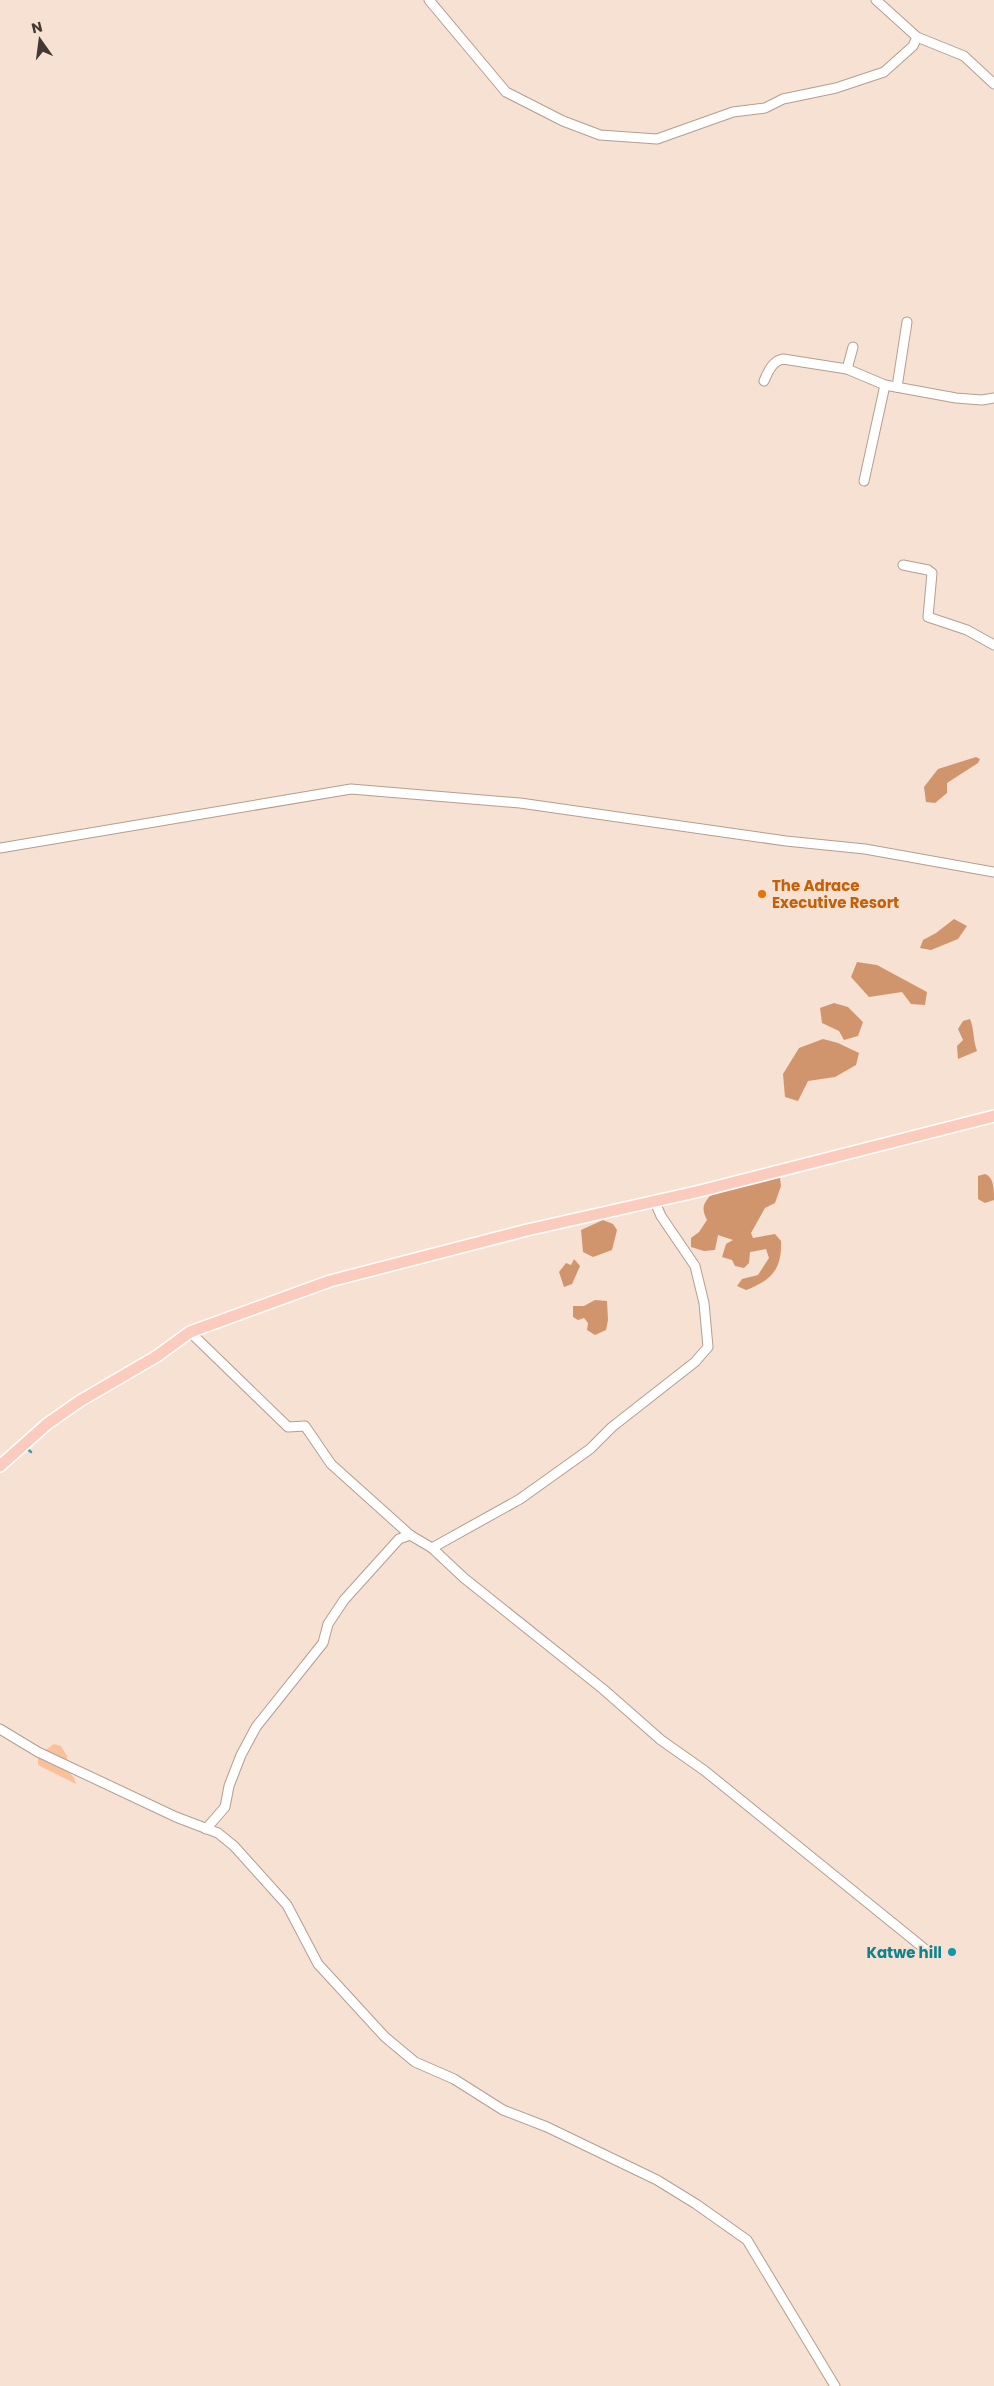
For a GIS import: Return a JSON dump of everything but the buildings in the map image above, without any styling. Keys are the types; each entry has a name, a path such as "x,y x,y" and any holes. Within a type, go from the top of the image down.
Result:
{"main road":[{"path":"0,1466 48,1424 80,1401 157,1356 190,1332 330,1281 654,1200 700,1191 994,1116"}],"street":[{"path":"429,0 506,92 563,121 600,135 657,139 733,112 765,108 783,99 836,88 884,72 913,46 917,37"},
{"path":"876,0 917,37 964,56 994,84"},
{"path":"897,387 906,322"},
{"path":"847,369 852,347"},
{"path":"764,381 770,368 779,360 847,369 886,385 956,398 982,400 994,398"},
{"path":"864,481 886,385"},
{"path":"903,565 928,570 932,573 928,617 967,630 994,646"},
{"path":"0,848 351,789 520,804 786,841 865,849 994,872"},
{"path":"432,1548 520,1499 590,1449 612,1427 695,1362 708,1347 704,1303 694,1266 661,1216 654,1200"},
{"path":"190,1332 288,1427 305,1426 331,1464 410,1535 432,1548 464,1578 603,1689 661,1740 705,1771 931,1954"},
{"path":"206,1829 225,1807 229,1786 256,1727 323,1643 328,1624 344,1600 399,1539 410,1535"},
{"path":"0,1729 38,1752 118,1791 218,1833 234,1846 287,1905 318,1964 385,2037 416,2062 454,2078 503,2110 547,2127 657,2180 696,2204 747,2240 835,2386"}],"shaded area":[{"path":"976,757 980,759 978,763 947,783 947,793 935,803 926,802 924,787 938,769"},
{"path":"954,919 967,926 958,939 931,950 920,948 923,940"},
{"path":"857,962 877,965 927,992 925,1005 911,1004 902,992 869,997 851,977"},
{"path":"834,1003 848,1007 863,1022 858,1036 844,1040 839,1031 822,1023 820,1008"},
{"path":"970,1019 977,1051 958,1059 957,1046 963,1040 958,1029 963,1021"},
{"path":"823,1039 838,1043 859,1053 856,1065 835,1077 808,1081 798,1101 785,1097 783,1074 799,1048"},
{"path":"985,1174 992,1181 994,1200 985,1203 978,1199 978,1176"},
{"path":"767,1178 780,1178 781,1186 775,1203 765,1208 751,1233 753,1238 775,1234 781,1241 780,1259 774,1272 769,1277 746,1290 737,1286 742,1279 758,1275 769,1258 766,1249 750,1252 749,1263 744,1268 735,1266 732,1260 722,1257 726,1244 733,1240 718,1235 715,1250 704,1251 691,1247 691,1238 699,1232 707,1220 704,1208 705,1202 710,1196"},
{"path":"603,1220 613,1224 617,1230 612,1250 593,1257 583,1252 581,1230"},
{"path":"574,1259 580,1266 572,1284 564,1287 559,1272 566,1263 571,1265"},
{"path":"595,1300 607,1301 608,1320 606,1330 595,1335 587,1330 588,1323 584,1318 578,1320 573,1317 573,1306 584,1306"},
{"path":"54,1744 61,1746 67,1756 66,1768 76,1784 38,1765 38,1756"}],"waterway":[{"path":"25,1447 31,1452"}],"place":[{"name":"The Adrace Executive Resort","path":"762,894"},
{"name":"Katwe hill","path":"952,1952"}]}
